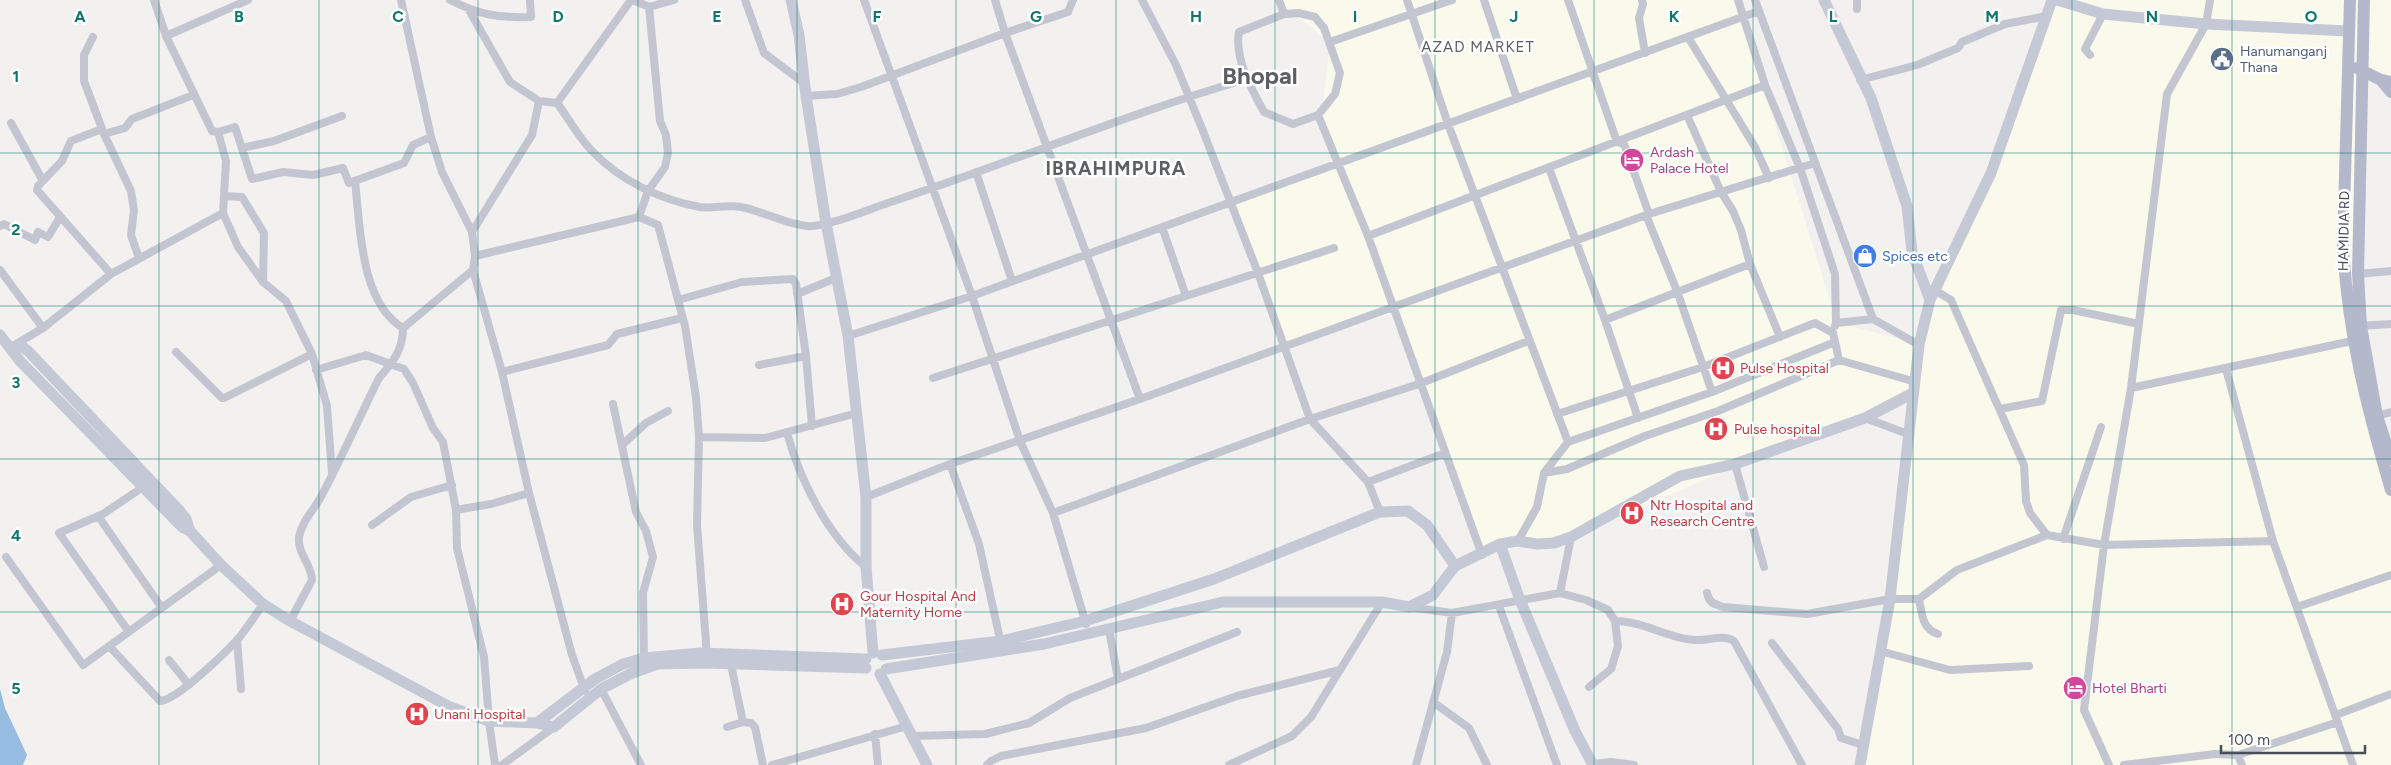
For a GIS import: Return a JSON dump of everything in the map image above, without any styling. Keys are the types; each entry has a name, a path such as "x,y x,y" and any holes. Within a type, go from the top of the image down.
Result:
{"main road":[{"path":"2350,0 2343,246 2356,326 2352,341 2367,407 2391,490"},
{"name":"HAMIDIA RD","path":"2364,0 2356,326 2377,416 2391,459"},
{"path":"2347,61 2362,72 2386,81 2391,92"}],"street":[{"path":"154,0 166,36 212,131 218,132 235,127 252,179 283,172 313,176 343,168 349,183 404,163 413,144 431,137"},
{"path":"166,36 248,0"},
{"path":"402,0 431,137 442,172 472,232 475,256 473,270 502,372 529,493 572,655 586,694"},
{"path":"450,0 469,10 501,18 532,17 530,0"},
{"path":"557,103 632,0 649,7 674,0"},
{"path":"745,0 764,53 804,82"},
{"path":"791,0 799,35 806,96 826,223 848,336 866,497 866,568 872,659 870,674 1001,646 1085,621 1144,600 1214,579 1380,512 1408,511 1427,525 1455,566"},
{"path":"864,0 972,296 1020,441 1053,513 1089,635"},
{"path":"995,0 1005,33 1140,399"},
{"path":"806,96 837,94 861,87 891,74 1068,12 1073,0"},
{"path":"1142,0 1176,65 1187,96 1203,131 1258,273 1310,419 1368,482 1380,512"},
{"path":"1278,0 1284,14"},
{"path":"1407,0 1448,124 1528,341 1568,442"},
{"path":"1330,42 1452,0"},
{"path":"1484,0 1517,99"},
{"path":"1568,0 1617,142"},
{"path":"1642,0 1643,4 1639,18 1645,53"},
{"path":"1738,0 1742,18 1765,85 1800,168 1835,274 1836,323 1833,333 1839,360"},
{"path":"1755,0 1873,319"},
{"path":"1824,0 1860,80 1871,98 1907,206 1912,252 1933,295 1951,300 2024,465 2026,501 2030,514 2047,536"},
{"path":"1857,0 1857,9"},
{"path":"1860,765 1890,599 1918,345 1933,295 1991,173 2052,0"},
{"path":"2057,0 2103,14 2206,24 2348,30"},
{"path":"2109,765 2084,710 2104,545 2131,388 2167,94 2206,24 2210,0"},
{"path":"639,217 648,190 665,167 668,153 666,135 660,120 649,7"},
{"path":"469,10 510,82 539,101 557,103 592,152 614,170 648,190 675,202 702,207 740,206 808,226 826,223 932,188 1187,96 1246,79"},
{"path":"848,336 972,296 1338,162 1759,12"},
{"path":"1299,13 1315,17 1324,28 1340,73 1335,94 1318,115 1293,124 1278,120 1264,112 1246,79 1238,39 1239,32 1284,14 1299,13"},
{"path":"2090,55 2085,49 2103,14"},
{"path":"1860,80 1916,65 1958,48 1962,42 2005,24 2046,16"},
{"path":"93,37 84,54 84,81 103,131 131,191 134,210 131,235 139,258"},
{"path":"1688,37 1728,99 1755,147 1769,178"},
{"path":"1368,236 1765,85"},
{"path":"111,274 37,190 62,161 71,141 103,131 125,128 132,119 194,95"},
{"path":"472,232 532,135 539,101"},
{"path":"1318,115 1368,236 1419,384 1482,555"},
{"path":"1687,115 1721,192 1733,211 1741,230 1750,264 1780,337"},
{"path":"242,148 274,141 342,116"},
{"path":"11,123 43,181"},
{"path":"218,132 226,161 223,213 238,247 263,282 286,301 312,354 327,406 332,474"},
{"path":"1617,142 1624,144 1712,392"},
{"path":"866,497 950,464 1284,348 1648,214 1815,163"},
{"path":"1549,168 1605,320 1638,418"},
{"path":"976,172 1012,281"},
{"path":"355,180 364,266 367,276 382,306 398,326 403,328"},
{"path":"225,196 242,197 264,233 263,282"},
{"path":"11,347 43,328 111,274 223,213"},
{"path":"0,226 4,224 35,240 38,232 48,237 60,217"},
{"path":"475,256 639,217 658,224 682,318 696,397 699,437 697,525 706,658"},
{"path":"1162,227 1186,296"},
{"path":"933,378 1334,248"},
{"path":"1605,320 1750,264"},
{"path":"0,270 43,328"},
{"path":"403,328 473,270"},
{"path":"2358,274 2391,271"},
{"path":"678,300 742,282 790,278 796,284 806,356 812,426"},
{"path":"796,294 836,278"},
{"path":"2000,409 2042,401 2061,310 2073,310 2138,324"},
{"path":"502,372 608,345 617,334 682,318"},
{"path":"1836,323 1873,319 1918,345"},
{"path":"1557,414 1703,367 1815,323 1833,333"},
{"path":"2356,326 2391,324"},
{"path":"290,621 312,580 312,573 302,552 299,539 301,527 323,494 379,378 403,344 403,328"},
{"path":"0,335 20,361 147,483 182,527 190,531 221,565 264,604 290,621 450,707 489,721 537,723 554,727"},
{"path":"1053,513 1310,419 1419,384 1528,341"},
{"path":"2131,388 2352,341"},
{"path":"1518,541 1537,507 1544,473 1568,442 1712,392 1835,342"},
{"path":"176,352 222,398 312,354"},
{"path":"316,370 366,355 374,356 381,362 404,369 413,383 432,428 443,442 456,510 457,548 484,657 489,721 495,765"},
{"path":"759,365 806,356"},
{"path":"1544,473 1567,470 1644,436 1718,411 1839,360 1914,388"},
{"path":"2226,369 2273,541 2353,765"},
{"path":"1410,607 1434,595 1455,566 1482,555 1500,544 1518,541 1537,544 1554,543 1571,537 1680,476 1735,464 1865,418 1914,388"},
{"path":"613,404 636,512 646,531 653,557 643,592 644,658"},
{"path":"622,445 646,423 668,411"},
{"path":"2377,416 2391,412"},
{"path":"699,437 765,438 857,413"},
{"path":"1865,418 1908,434"},
{"path":"2063,539 2101,427"},
{"path":"787,433 794,458 812,497 850,554 866,568"},
{"path":"1368,482 1445,454"},
{"path":"950,464 979,544 1001,646"},
{"path":"1735,464 1764,567"},
{"path":"129,632 59,533 98,516 147,483"},
{"path":"372,525 411,497 452,486"},
{"path":"456,510 491,504 529,493"},
{"path":"98,516 162,608"},
{"path":"1707,593 1708,598 1713,604 1723,607 1807,614 1890,599 1919,599 1957,570 2047,536 2104,545 2273,541"},
{"path":"1560,593 1571,537"},
{"path":"1500,544 1520,600 1575,731 1593,764 1611,762 1634,765"},
{"path":"6,557 83,665 221,565"},
{"path":"2297,607 2391,575"},
{"path":"537,723 586,694 657,664 706,658 731,665 872,659 1001,646 1089,635 1224,602 1382,602 1452,613 1499,606 1560,593 1586,600 1608,610 1615,621 1618,646 1611,669 1589,687"},
{"path":"1919,599 1925,625 1929,631 1938,634"},
{"path":"1144,600 1149,620"},
{"path":"1229,765 1292,736 1311,717 1382,602"},
{"path":"109,646 160,701 171,698 189,685 237,640 264,604"},
{"path":"1499,606 1557,765"},
{"path":"1416,765 1447,652 1452,613"},
{"path":"1615,621 1627,621 1694,640 1727,637 1734,641 1802,765"},
{"path":"1109,629 1118,679"},
{"path":"772,765 875,734 910,731 985,734 1029,723 1070,698 1238,632"},
{"path":"237,640 241,689"},
{"path":"1772,643 1838,729 1841,738 1863,745"},
{"path":"1880,651 1950,670 2029,666"},
{"path":"502,765 554,727 586,694 596,679 623,664 644,658 706,658 886,660 883,672 927,765"},
{"path":"169,660 189,685"},
{"path":"731,665 743,722"},
{"path":"987,765 991,760 1001,756 1139,730 1237,696 1340,670"},
{"path":"601,689 641,765"},
{"path":"2124,765 2215,754 2238,755 2337,719 2391,694"},
{"path":"1432,702 1469,728 1487,765"},
{"path":"727,727 743,722 751,723 755,727 763,765"},
{"path":"875,734 878,765"},
{"path":"2238,755 2242,765"}],"shaded area":[{"path":"1276,0 1736,0 1837,323 1917,343 2053,0 2391,0 2391,76 2360,66 2359,346 2391,445 2391,765 1862,765 1911,392 1570,537 1482,555 1394,313 1282,346 1231,202 1341,162 1322,115 1330,42"}],"water":[{"path":"0,689 5,708 27,755 23,765 0,765"}],"place":[{"name":"Hanumanganj Thana","path":"2222,59"},
{"name":"Ardash Palace Hotel","path":"1632,160"},
{"name":"Spices etc","path":"1865,256"},
{"name":"Pulse Hospital","path":"1723,368"},
{"name":"Pulse hospital","path":"1716,429"},
{"name":"Ntr Hospital and Research Centre","path":"1632,513"},
{"name":"Gour Hospital And Maternity Home","path":"842,604"},
{"name":"Hotel Bharti","path":"2075,688"},
{"name":"Unani Hospital","path":"417,714"}],"district":[{"name":"AZAD MARKET","path":"1478,47"},
{"name":"Bhopal","path":"1260,75"},
{"name":"IBRAHIMPURA","path":"1116,168"}]}
